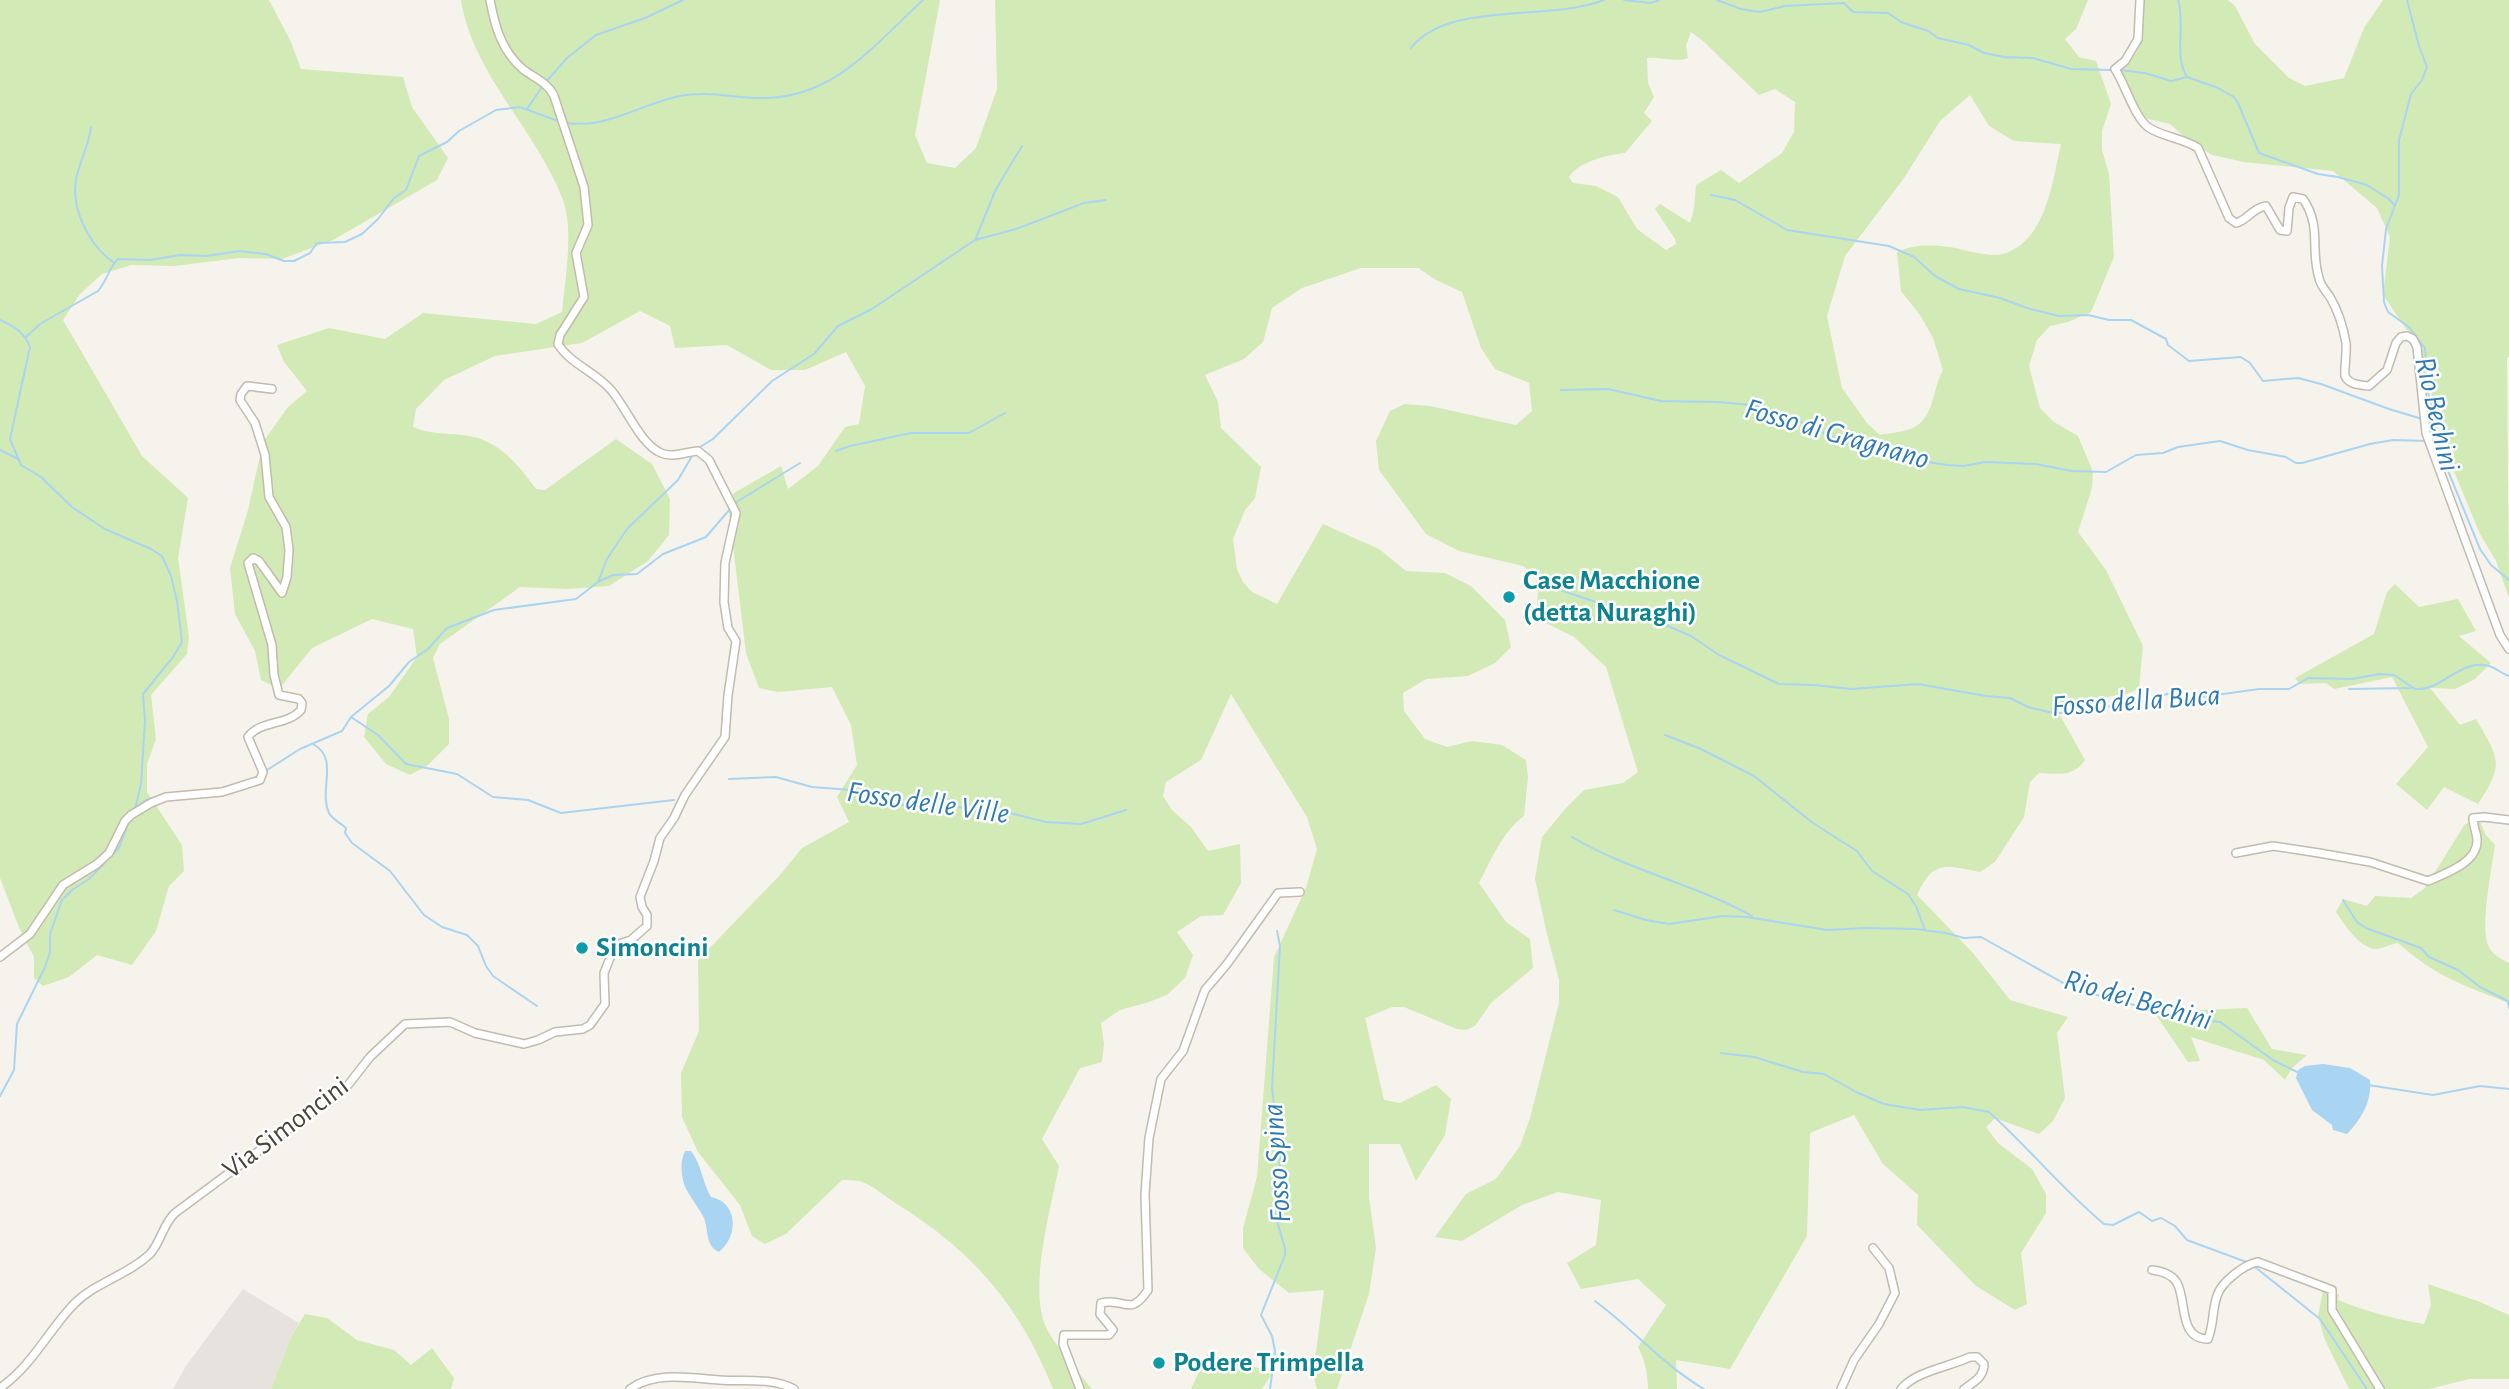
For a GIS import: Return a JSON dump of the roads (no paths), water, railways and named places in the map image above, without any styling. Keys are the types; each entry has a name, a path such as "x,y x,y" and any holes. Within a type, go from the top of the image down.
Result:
{"street":[{"name":"Via Simoncini","path":"0,1388 32,1359 79,1300 152,1252 175,1213 348,1086 370,1057 402,1025 416,1022 450,1022 475,1033 524,1044 555,1032 583,1029 590,1025 605,1004 604,973 612,953 619,944 631,940 647,926 647,915 640,897 660,838 685,795 724,740 736,643 725,615 724,576 736,513 706,456 698,451 673,456 656,451 603,382 568,356 558,344 559,335 584,297 576,253 588,225 584,187 554,96 546,85 512,59 503,47 490,0"},
{"path":"2140,0 2138,39 2125,61 2115,69 2138,113 2148,127 2188,141 2198,148 2229,218 2236,223 2242,222 2257,207 2266,206 2280,230 2287,231 2293,197 2303,199 2311,210 2315,226 2319,281 2341,317 2347,362 2344,373 2347,379 2356,385 2369,386 2388,370 2400,337 2413,339 2417,347 2426,433 2500,635 2509,649"},
{"path":"0,957 30,934 63,885 109,853 125,821 131,815 166,797 222,792 260,780 263,772 248,737 253,730 289,719 302,710 299,699 279,695 274,675 272,645 248,563 253,558 259,561 282,593 287,577 289,550 286,527 270,496 265,455 255,424 240,400 247,386 272,389"},
{"path":"2236,853 2273,846 2370,862 2428,881 2460,867 2474,853 2478,844 2473,818 2509,820"},
{"path":"1080,1389 1063,1344 1064,1335 1109,1335 1113,1330 1100,1314 1101,1303 1111,1302 1130,1307 1140,1303 1148,1290 1146,1183 1149,1138 1161,1079 1183,1051 1205,990 1278,893 1300,892"},
{"path":"1841,1389 1854,1360 1879,1324 1895,1293 1889,1268 1873,1248"},
{"path":"2152,1270 2164,1272 2177,1283 2187,1324 2194,1335 2202,1339 2208,1339 2213,1328 2217,1296 2223,1286 2250,1263 2258,1262 2332,1290 2332,1310 2380,1389"},
{"path":"1901,1389 1920,1376 1970,1357 1977,1357 1984,1364 1984,1370 1980,1377 1964,1389"},
{"path":"629,1389 636,1384 653,1380 694,1376 718,1380 770,1381 794,1389"}],"water":[{"path":"2323,1064 2350,1068 2370,1080 2369,1096 2364,1110 2347,1134 2333,1130 2332,1125 2312,1110 2296,1078 2298,1070 2305,1066"},
{"path":"685,1151 691,1151 695,1156 711,1197 720,1200 731,1212 733,1220 730,1237 719,1252 711,1246 704,1218 684,1184 682,1159"}],"waterway":[{"path":"545,83 567,58 596,35 645,18 683,0"},
{"path":"567,123 582,124 611,119 666,99 691,94 765,98 790,95 812,88 852,65 923,0"},
{"name":"Fosso di Gragnano","path":"1411,48 1428,33 1449,23 1501,14 1556,10 1604,0"},
{"name":"Fosso di Gragnano","path":"1624,0 1651,3 1659,0"},
{"name":"Fosso di Gragnano","path":"1717,0 1741,9 1760,12 1785,6 1844,3 1853,12 1888,13 1901,22 1928,31 1938,38 1969,45 1984,53 2033,58 2071,69 2114,70"},
{"path":"2178,0 2181,59 2187,77"},
{"name":"Rio Bechini","path":"2407,0 2427,67 2422,80 2411,94 2399,140 2399,195 2386,229 2382,266 2384,302 2388,312 2409,327 2425,348 2428,392 2444,461 2480,549 2491,565 2509,580"},
{"name":"Fosso di Gragnano","path":"2119,70 2145,73 2171,81 2187,77 2218,88 2234,97 2238,103 2259,153 2318,174 2367,185 2395,206"},
{"path":"527,109 542,87"},
{"path":"26,337 40,324 98,291 118,259 150,260 239,251 294,261 310,253 317,243 345,242 362,234 394,198 406,190 419,156 447,142 459,131 496,110 520,107 558,121"},
{"path":"91,127 77,175 76,199 78,211 89,235 113,262"},
{"path":"976,238 996,189 1022,146"},
{"path":"1711,195 1735,200 1787,230 1889,246 1914,257 1935,276 1959,289 2059,316 2088,315 2109,320 2131,320 2166,339 2168,345 2189,361 2241,357 2250,363 2263,381 2298,378 2422,419"},
{"path":"700,447 713,439 772,381 814,354 838,326 872,309 975,240 1016,229 1084,203 1106,200"},
{"path":"0,320 18,330 30,347 10,439 21,465 41,477 72,507 105,529 162,556 171,576 182,642 143,694 145,721 141,784 135,809"},
{"name":"Fosso di Gragnano","path":"1561,390 1608,389 1661,401 1752,405 1799,421 1845,443 1947,465 1964,466 1985,462 2036,464 2072,471 2106,472 2136,455 2163,453 2178,447 2220,441 2302,463 2370,444 2393,440 2427,441"},
{"path":"836,451 911,433 969,433 1005,413"},
{"path":"0,450 18,459"},
{"path":"267,770 300,749 342,731 351,717 389,686 409,662 428,649 447,628 494,610 576,599 598,582 607,559 627,529 678,480 692,456"},
{"path":"735,503 800,463"},
{"path":"598,582 613,575 637,574 663,554 706,537 730,509"},
{"name":"Fosso della Buca","path":"1563,591 1668,626 1779,684 1851,689 1918,684 2010,698 2028,707 2053,713 2144,701 2167,694 2202,697 2259,689 2289,689 2308,678 2351,679 2380,674 2394,675 2415,689"},
{"name":"Fosso della Buca","path":"2417,689 2435,685 2470,666 2492,667 2509,676"},
{"path":"2349,689 2411,688"},
{"name":"Fosso delle Ville","path":"351,717 378,735 406,764 457,774 493,797 528,800 561,813 674,800"},
{"name":"Rio dei Bechini","path":"1665,735 1701,749 1754,776 1813,823 1857,851 1872,871 1908,894 1916,906 1925,930"},
{"path":"313,744 321,750 327,766 326,804 329,813 346,828 345,833 352,843 390,871 424,915 442,927 467,935 478,946 493,976 537,1006"},
{"name":"Fosso delle Ville","path":"729,779 776,777 812,787 851,790 907,806 948,806 1006,812 1046,822 1081,824 1126,810"},
{"path":"136,807 146,800 162,795"},
{"path":"0,1096 14,1070 17,1024 45,967 50,952 50,934 62,900 89,879 119,848 129,821"},
{"path":"1572,837 1616,859 1708,895 1752,916"},
{"path":"2343,900 2357,922 2366,928 2421,948 2429,957 2458,970 2480,987 2508,1001 2509,1008"},
{"name":"Rio dei Bechini","path":"1614,910 1669,924 1723,916 1747,917 1827,930 1916,929 1964,938 1981,937 2074,989 2183,1018 2220,1022 2273,1060 2297,1072"},
{"name":"Fosso Spina","path":"1270,1389 1275,1351 1272,1336 1261,1315 1285,1255 1276,1218 1280,1158 1272,1088 1280,946 1277,931"},
{"path":"1721,1053 1754,1057 1803,1072 1824,1074 1884,1104 1920,1110 1963,1107 1989,1112 2104,1224 2113,1225 2139,1212 2152,1221 2161,1218 2175,1226 2187,1240 2249,1263"},
{"name":"Rio dei Bechini","path":"2368,1085 2433,1095 2480,1086 2509,1089"},
{"path":"2255,1267 2320,1319 2367,1389"},
{"path":"1595,1301 1675,1369 1704,1389"}],"place":[{"name":"Case Macchione (detta Nuraghi)","path":"1509,597"},
{"name":"Simoncini","path":"582,948"},
{"name":"Podere Trimpella","path":"1159,1363"}]}
